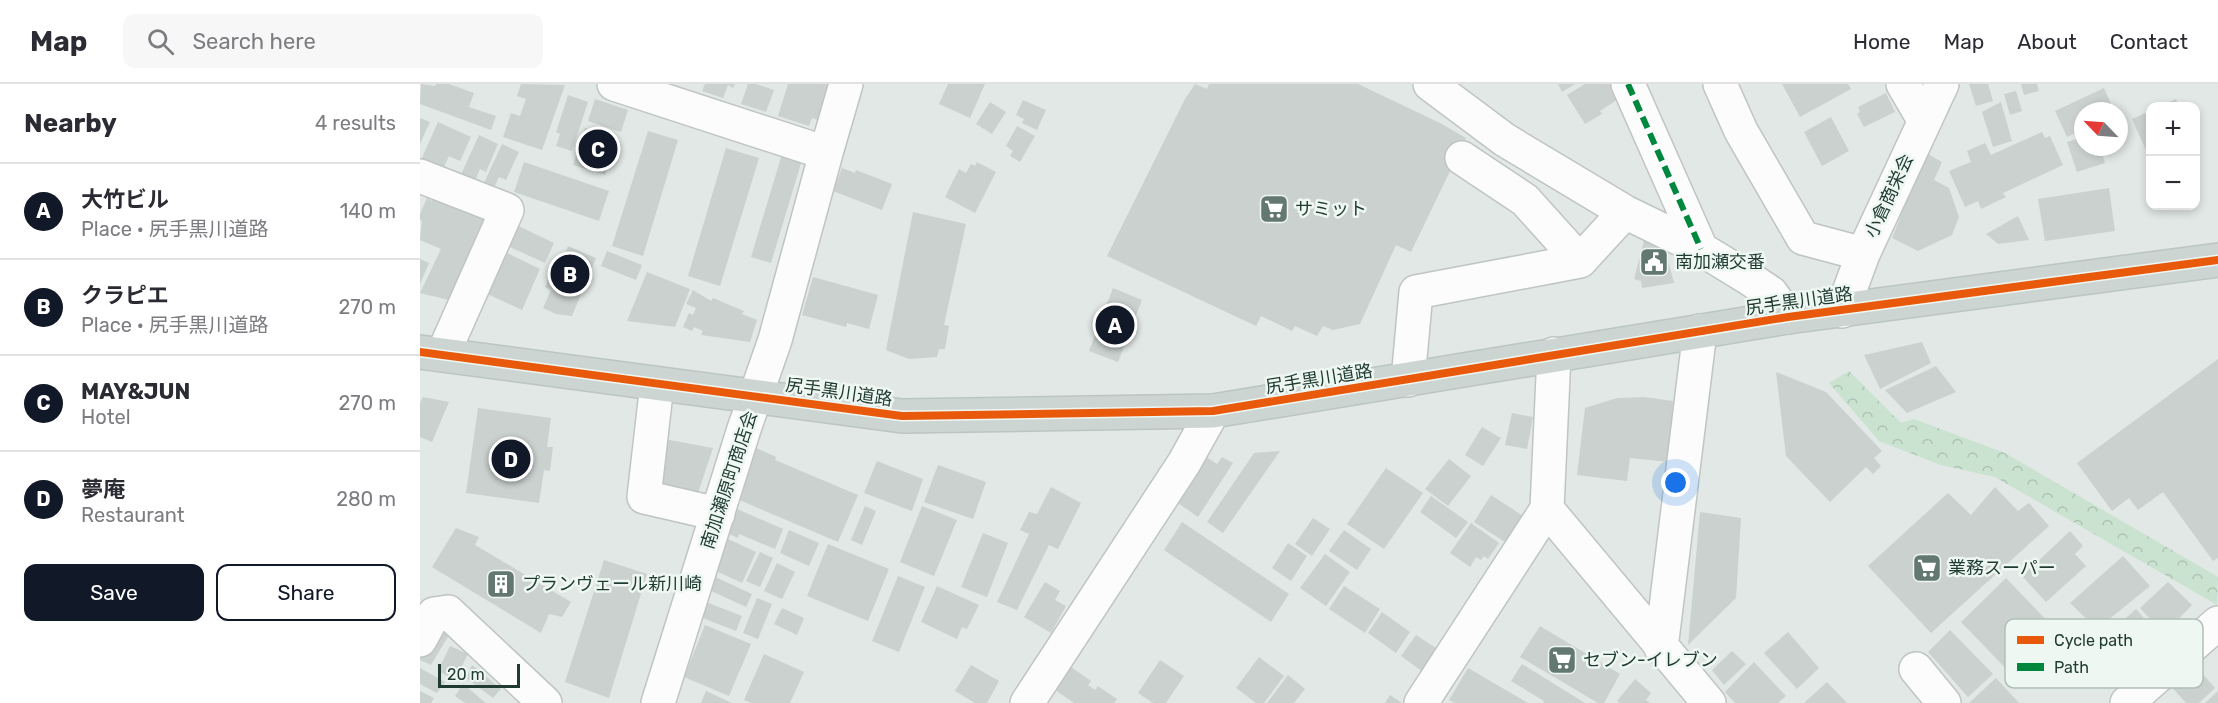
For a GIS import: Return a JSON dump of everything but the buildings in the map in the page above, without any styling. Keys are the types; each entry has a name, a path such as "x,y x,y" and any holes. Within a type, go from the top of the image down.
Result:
{"main road":[{"name":"尻手黒川道路","path":"431,353 902,416 1213,411 1788,317 2218,260"}],"street":[{"path":"614,84 826,153"},
{"name":"南加瀬原町商店会","path":"658,703 756,395 776,340 846,84"},
{"path":"1430,84 1505,140 1625,212 1701,249 1772,293 1788,317"},
{"path":"1628,84 1701,249"},
{"path":"1720,84 1741,131 1803,238 1863,254"},
{"path":"1903,84 1924,120"},
{"name":"小倉商栄会","path":"1842,311 1863,254 1942,84"},
{"path":"1461,158 1525,200 1580,261"},
{"path":"420,176 507,210 431,353"},
{"path":"1408,380 1416,292 1580,261 1625,212"},
{"path":"1661,648 1700,331"},
{"path":"1421,703 1547,509 1554,354"},
{"path":"657,384 644,497 718,514"},
{"path":"1027,703 1184,463 1213,411"},
{"path":"1547,509 1705,701"},
{"path":"420,640 434,614 448,612 528,698"},
{"path":"2203,639 2218,623"},
{"path":"1916,669 1944,703"}],"green space":[{"path":"1849,371 1901,423 1914,419 2005,453 2218,577 2217,605 1995,477 1941,465 1879,441 1829,383"}],"marked path":[{"path":"1628,84 1701,249"}],"cycle path":[{"path":"420,352 902,416 1213,411 1788,317 2218,260"}],"place":[{"name":"MAY&JUN","path":"598,149"},
{"name":"サミット","path":"1274,209"},
{"name":"南加瀬交番","path":"1654,262"},
{"name":"クラピエ","path":"570,274"},
{"name":"大竹ビル","path":"1115,325"},
{"name":"夢庵","path":"511,459"},
{"name":"業務スーパー","path":"1927,568"},
{"name":"プランヴェール新川崎","path":"501,584"},
{"name":"セブン-イレブン","path":"1562,660"}]}
